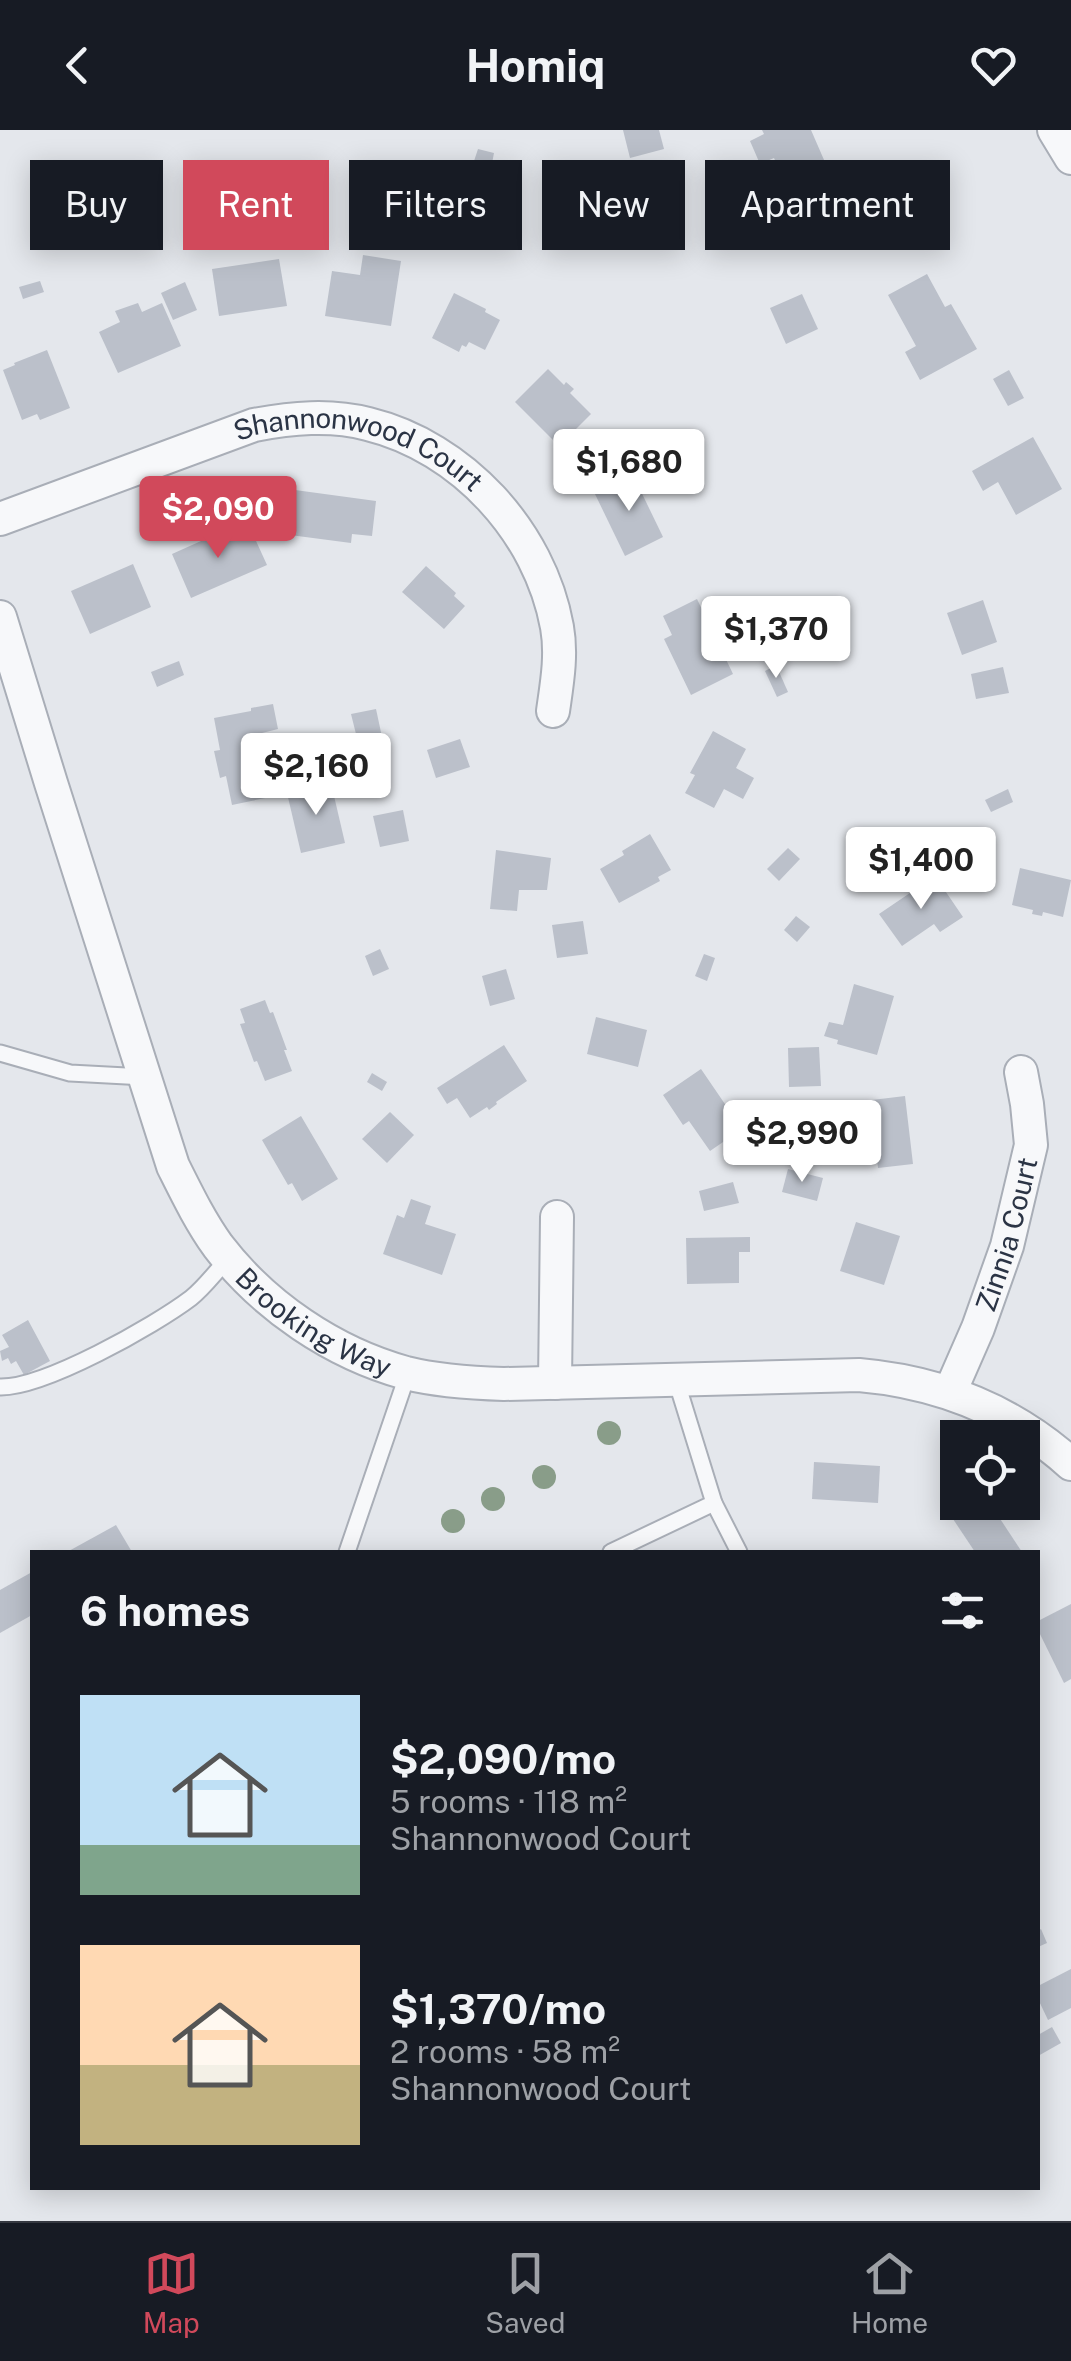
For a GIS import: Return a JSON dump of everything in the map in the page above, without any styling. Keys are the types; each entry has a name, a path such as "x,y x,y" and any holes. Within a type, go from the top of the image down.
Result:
{"street":[{"path":"1054,130 1071,158"},
{"name":"Shannonwood Court","path":"0,518 254,425 327,418 368,424 443,457 510,518 532,552 548,590 558,630 559,671 553,710"},
{"name":"Brooking Way","path":"0,617 174,1166 196,1212 228,1258 292,1318 336,1345 408,1373 453,1382 859,1375 890,1378 950,1392 1004,1415 1071,1464"},
{"name":"Zinnia Court","path":"950,1392 1007,1246 1031,1145 1028,1104 1020,1072"},
{"path":"555,1383 556,1217"}],"lane":[{"path":"0,1053 70,1073 144,1076"},
{"path":"0,1387 46,1378 157,1322 195,1294 228,1258"},
{"path":"348,1550 408,1373"},
{"path":"676,1380 714,1503 738,1550"},
{"path":"615,1550 714,1503"}],"building":[{"path":"623,130 659,130 664,149 630,158"},
{"path":"762,130 811,130 824,160 758,160 750,141 764,134"},
{"path":"478,149 494,153 493,160 474,160"},
{"path":"363,255 401,261 391,326 325,316 332,271 360,275"},
{"path":"279,259 287,306 219,316 212,269"},
{"path":"927,274 945,307 951,304 977,349 920,380 905,352 916,346 888,295"},
{"path":"40,281 44,292 23,299 19,287"},
{"path":"185,282 197,310 173,320 161,293"},
{"path":"454,293 500,320 485,350 469,342 459,352 432,338"},
{"path":"802,294 818,329 786,344 770,308"},
{"path":"138,303 142,312 162,303 181,346 118,373 99,332 120,322 115,311"},
{"path":"47,350 70,408 40,420 37,414 22,420 3,370"},
{"path":"548,369 574,389 570,393 591,414 559,446 515,402"},
{"path":"1009,370 1024,398 1008,406 993,379"},
{"path":"1033,437 1062,489 1016,515 998,482 983,491 972,471"},
{"path":"632,473 663,537 625,556 594,492"},
{"path":"295,490 376,501 372,536 352,534 351,543 290,535"},
{"path":"230,528 234,540 252,532 267,565 191,598 172,554"},
{"path":"133,564 151,607 90,634 71,591"},
{"path":"426,566 465,606 444,629 402,592"},
{"path":"697,599 733,674 691,695 664,639 672,635 663,616"},
{"path":"983,600 997,642 962,655 947,613"},
{"path":"179,661 184,675 157,687 151,672"},
{"path":"776,665 788,692 777,697 765,671"},
{"path":"1003,667 1009,693 976,699 971,674"},
{"path":"273,704 278,729 258,734 270,797 232,805 226,776 220,778 214,751 220,750 214,718"},
{"path":"376,709 382,737 358,742 351,714"},
{"path":"713,731 746,749 736,768 754,778 743,799 724,789 714,808 685,793 695,775 690,773"},
{"path":"460,739 470,767 436,778 427,750"},
{"path":"293,768 297,786 279,790 275,772"},
{"path":"331,783 345,843 301,853 287,793"},
{"path":"1008,789 1013,802 991,812 985,800"},
{"path":"403,810 409,841 380,847 373,816"},
{"path":"650,834 671,870 658,877 660,881 619,903 600,869"},
{"path":"788,848 800,859 779,881 767,869"},
{"path":"496,850 551,858 547,890 519,890 517,911 490,909"},
{"path":"1020,868 1071,880 1063,917 1043,912 1042,916 1032,914 1033,910 1012,905"},
{"path":"935,876 963,917 940,932 934,924 902,946 879,914"},
{"path":"796,916 810,927 797,942 784,930"},
{"path":"583,921 588,954 557,958 552,925"},
{"path":"380,949 389,969 373,976 365,956"},
{"path":"704,954 715,958 707,981 695,976"},
{"path":"506,969 515,999 490,1006 482,976"},
{"path":"854,984 894,996 877,1055 837,1044 838,1040 824,1036 829,1022 843,1025"},
{"path":"265,1000 270,1013 273,1012 292,1071 265,1081 240,1024 245,1023 240,1009"},
{"path":"596,1017 647,1030 638,1067 587,1054"},
{"path":"504,1045 527,1081 489,1110 487,1107 470,1118 457,1098 447,1104 437,1088"},
{"path":"819,1047 821,1086 789,1087 788,1048"},
{"path":"701,1069 742,1129 710,1151 689,1121 683,1125 663,1095"},
{"path":"372,1073 387,1082 382,1091 367,1082"},
{"path":"905,1096 913,1164 878,1168 874,1133 851,1136 847,1103"},
{"path":"390,1112 414,1135 387,1163 362,1139"},
{"path":"301,1116 338,1179 302,1201 262,1140"},
{"path":"793,1126 809,1126 808,1156 781,1152 781,1131 793,1131"},
{"path":"788,1169 823,1178 817,1201 782,1192"},
{"path":"733,1182 739,1203 704,1211 699,1191"},
{"path":"411,1199 431,1206 425,1224 456,1234 442,1275 383,1254 397,1215 404,1218"},
{"path":"856,1222 900,1236 884,1285 840,1271"},
{"path":"750,1237 750,1252 739,1252 739,1283 687,1284 686,1238"},
{"path":"28,1320 50,1361 24,1375 16,1361 2,1361 0,1351 9,1347 2,1335"},
{"path":"814,1462 880,1466 878,1503 812,1499"},
{"path":"954,1520 1001,1520 1021,1550 974,1550"},
{"path":"116,1525 131,1550 71,1550"},
{"path":"30,1573 30,1616 0,1633 0,1590"},
{"path":"1071,1604 1071,1679 1064,1683 1040,1634 1040,1620"},
{"path":"1040,1930 1047,1943 1040,1946"},
{"path":"1071,1969 1071,2008 1048,2020 1040,2003 1040,1985"},
{"path":"1052,2027 1061,2043 1040,2055 1040,2034"}]}
